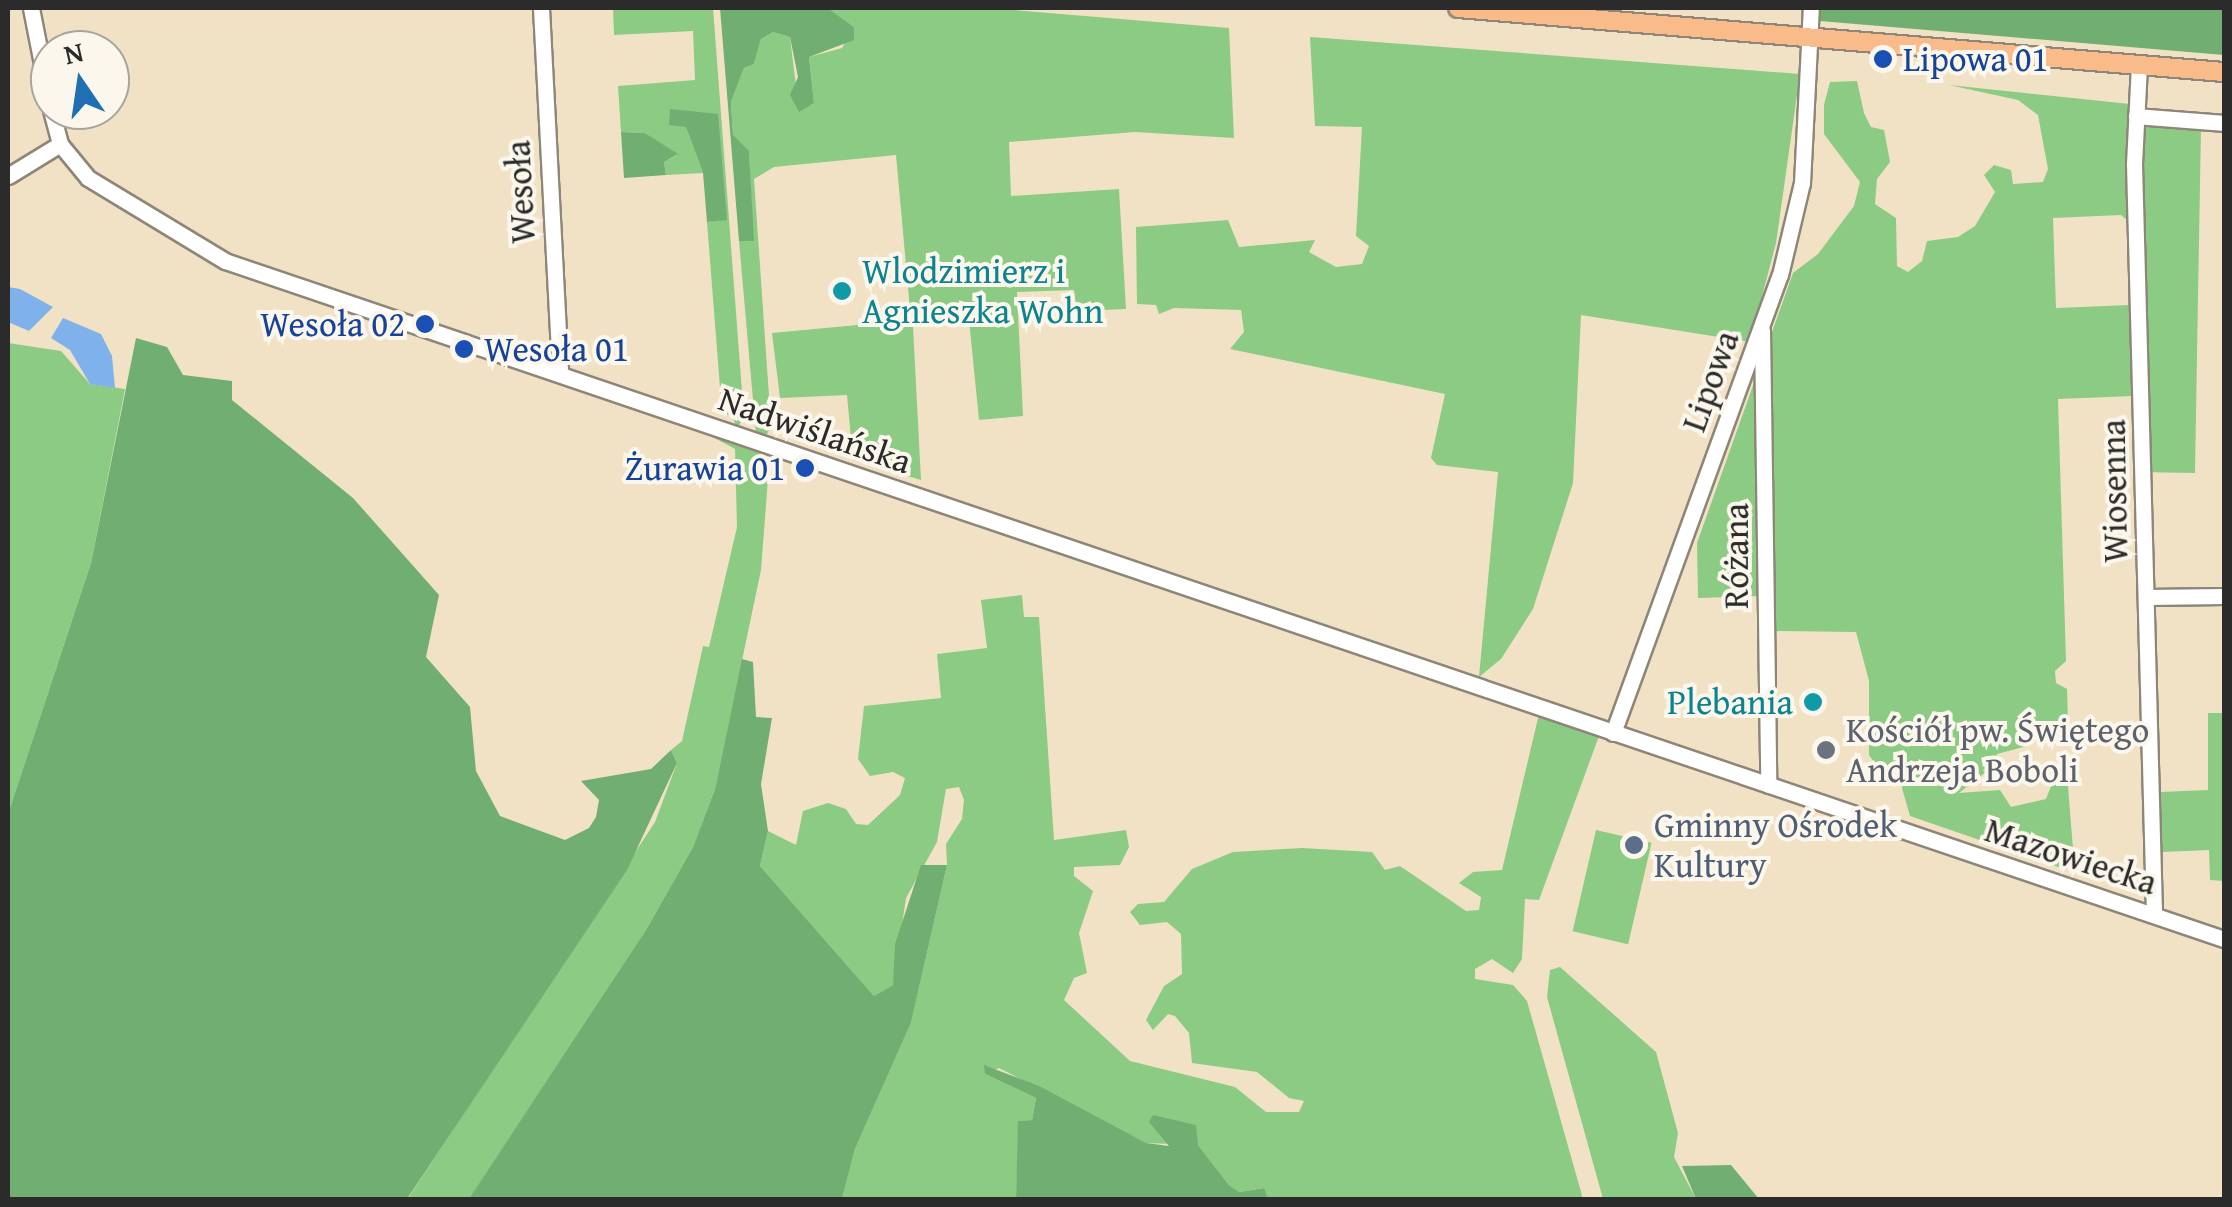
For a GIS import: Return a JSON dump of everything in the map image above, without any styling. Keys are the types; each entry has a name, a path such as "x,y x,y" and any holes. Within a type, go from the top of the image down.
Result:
{"main road":[{"path":"1458,8 2224,72"}],"street":[{"name":"Wesoła","path":"541,8 560,374"},
{"name":"Lipowa","path":"1614,733 1762,327 1802,183 1814,37 1812,8"},
{"name":"Wiosenna","path":"2139,65 2136,116 2154,916"},
{"path":"2136,116 2224,123"},
{"name":"Nadwiślańska","path":"56,130 60,144 88,178 189,244 1614,733"},
{"path":"8,176 60,144"},
{"name":"Różana","path":"1762,327 1768,785"},
{"path":"2146,597 2224,596"},
{"name":"Mazowiecka","path":"1614,733 2224,939"}],"green space":[{"path":"613,8 713,8 744,418 737,428 732,416 722,413 707,222 727,219 686,127 703,173 666,175 664,162 677,155 645,133 621,132 618,86 695,80 693,31 614,35"},
{"path":"720,8 828,8 854,27 854,40 809,57 814,103 799,112 790,95 798,77 790,37 773,32 761,39 754,64 744,68 731,102 733,135 749,151 754,241 739,241"},
{"path":"828,8 990,8 1229,28 1234,138 1135,132 1009,142 1011,196 1119,189 1126,309 1077,311 1074,290 1017,292 1023,416 979,420 969,320 913,326 921,480 853,460 847,395 780,398 772,333 911,320 896,155 774,167 754,179 771,425 765,439 756,434 739,241 753,241 749,152 733,136 731,102 744,68 754,64 761,39 773,32 790,37 799,111 814,103 809,57 842,48 854,27"},
{"path":"1818,8 2224,8 2224,55 1820,21"},
{"path":"1310,37 1800,74 1776,243 1750,342 1581,315 1573,483 1533,609 1501,659 1479,677 1498,472 1437,465 1431,458 1445,394 1230,349 1244,332 1241,310 1174,308 1159,314 1156,305 1137,304 1136,227 1228,220 1239,247 1315,240 1309,252 1336,267 1362,264 1369,246 1356,236 1362,127 1315,126"},
{"path":"1857,81 1871,127 1884,130 1890,162 1877,179 1875,204 1896,218 1897,266 1908,272 1922,261 1927,241 1958,237 1975,226 1995,192 1984,175 1994,165 2011,170 2013,184 2043,182 2048,169 2038,115 2018,100 1949,85 2130,104 2128,221 2121,215 2053,218 2056,308 2130,305 2133,396 2058,399 2066,661 2055,671 2056,683 2067,689 2068,722 2034,735 2027,746 1997,754 1991,768 1959,793 2000,790 2011,807 2046,799 2055,776 2067,774 2073,849 2067,870 1910,816 1896,767 1876,765 1869,755 1869,681 1856,632 1769,631 1762,596 1698,598 1697,543 1793,273 1818,254 1854,206 1860,182 1824,134 1824,105 1830,82"},
{"path":"670,109 718,114 727,220 707,222 703,173 686,127 669,125"},
{"path":"2143,126 2201,127 2195,473 2137,472"},
{"path":"621,132 645,133 678,154 664,162 666,175 624,178"},
{"path":"136,338 167,347 183,375 232,381 232,400 353,498 439,595 426,657 470,707 476,771 500,816 565,840 589,828 596,817 599,800 581,781 651,769 671,750 677,763 627,870 407,1199 8,1199 8,814 91,563"},
{"path":"8,343 61,351 90,384 125,389 91,563 8,814"},
{"path":"696,428 759,449 763,465 769,466 761,570 715,789 693,847 646,930 471,1199 407,1200 655,822 677,763 671,750 682,741 703,646 709,647 737,527 735,449"},
{"path":"1022,595 1024,617 1039,617 1054,840 1126,830 1129,847 1120,865 1074,867 1074,876 1093,891 1079,933 1087,973 1074,978 1064,1000 1130,1061 1235,1087 1266,1112 1299,1112 1304,1101 1289,1098 1257,1072 1192,1063 1189,1033 1175,1016 1168,1014 1153,1030 1146,1020 1164,986 1182,974 1181,934 1167,922 1140,925 1130,912 1138,904 1164,902 1192,869 1233,852 1302,848 1372,852 1385,870 1400,866 1466,911 1479,910 1481,897 1459,883 1473,872 1502,870 1539,714 1599,736 1539,900 1525,899 1522,959 1513,973 1492,959 1475,969 1475,979 1513,985 1527,1001 1583,1199 1268,1199 1263,1188 1239,1192 1229,1185 1198,1145 1146,1143 999,1068 985,1074 1036,1098 1032,1120 1019,1121 1016,1199 842,1199 855,1149 911,1023 947,865 946,844 962,819 964,800 959,787 946,789 937,842 906,898 893,985 874,996 760,866 768,831 796,845 803,811 828,803 846,809 856,824 868,825 900,795 905,778 893,772 870,776 858,759 864,706 941,698 937,654 987,648 981,600"},
{"path":"742,659 753,662 756,717 772,718 761,784 768,831 760,866 874,996 893,985 895,944 921,865 947,865 911,1023 855,1149 842,1199 469,1199 646,930 693,847 715,789"},
{"path":"2208,713 2224,713 2224,881 2210,880 2209,850 2162,852 2160,792 2208,790"},
{"path":"1596,830 1652,843 1628,944 1573,931"},
{"path":"1560,967 1656,1052 1678,1133 1674,1157 1696,1199 1603,1199 1547,997 1550,970"},
{"path":"984,1065 1039,1086 1146,1143 1169,1146 1149,1122 1153,1115 1196,1125 1198,1145 1229,1185 1239,1192 1264,1188 1268,1199 1016,1199 1018,1121 1032,1120 1036,1098 985,1074"},
{"path":"1731,1165 1759,1199 1696,1199 1682,1166"}],"water":[{"path":"8,287 20,289 53,307 29,331 8,322"},
{"path":"63,318 101,334 112,356 115,388 90,384 70,350 51,338"}],"place":[{"name":"Lipowa 01","path":"1883,59"},
{"name":"Wlodzimierz i Agnieszka Wohn","path":"842,291"},
{"name":"Wesoła 02","path":"425,324"},
{"name":"Wesoła 01","path":"464,349"},
{"name":"Żurawia 01","path":"805,468"},
{"name":"Plebania","path":"1813,702"},
{"name":"Kościół pw. Świętego Andrzeja Boboli","path":"1826,750"},
{"name":"Gminny Ośrodek Kultury","path":"1634,845"}]}
